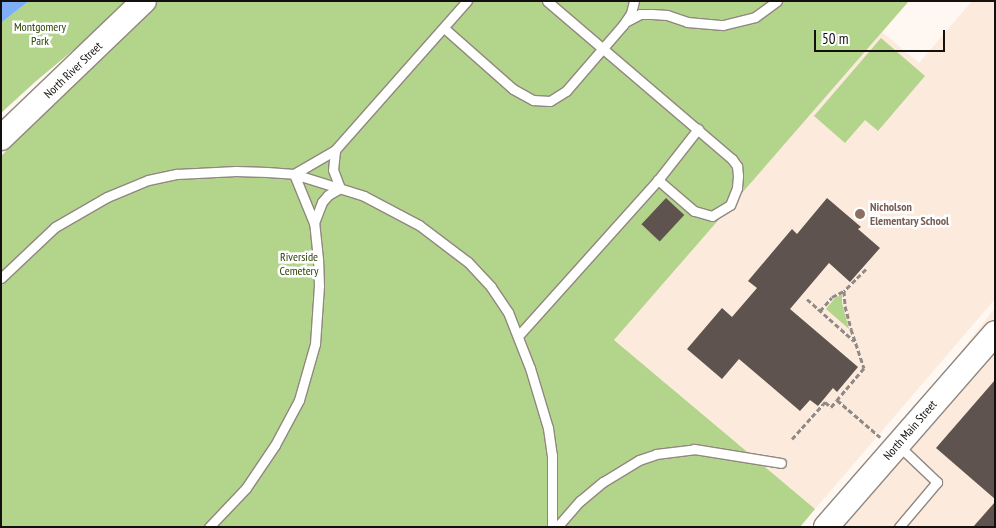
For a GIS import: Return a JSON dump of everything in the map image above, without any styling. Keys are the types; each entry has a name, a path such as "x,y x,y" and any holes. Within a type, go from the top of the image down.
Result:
{"street":[{"name":"North River Street","path":"1,138 144,1"},
{"name":"North Main Street","path":"826,527 889,441 995,333"}],"lane":[{"path":"294,174 335,150 467,1"},
{"path":"548,1 698,129 732,159 737,166 737,188 730,205 712,216 694,211 658,180"},
{"path":"444,28 522,95 541,101 550,101 566,90 623,25 631,13 634,1"},
{"path":"623,25 640,14 667,15 687,22 706,24 739,22 755,17 777,1"},
{"path":"519,335 658,180 698,129"},
{"path":"335,150 333,170 340,188"},
{"path":"1,278 55,227 107,197 148,180 177,174 236,171 294,174 364,196 419,225 468,262 491,287 508,312 519,335 542,402 548,428 552,455 552,527"},
{"path":"209,527 246,488 276,444 299,400 315,344 318,315 318,259 314,223 294,174"},
{"path":"314,223 322,202 328,195 340,188"},
{"path":"889,441 937,482 899,527"},
{"path":"557,527 580,501 603,482 639,460 656,454 694,449 781,463"}],"path":[{"path":"820,311 832,297 844,291 866,269"},
{"path":"792,439 825,402 831,407 864,368 845,306 844,291"},
{"path":"806,299 855,342"},
{"path":"837,400 889,441"}],"shaded area":[{"name":"Nicholson Elementary School","path":"972,1 995,1 995,299 815,509 614,340 882,32 919,63"},
{"path":"995,308 995,527 823,527"}],"green space":[{"name":"Montgomery Park","path":"29,1 132,1 1,113 1,23"},
{"name":"Riverside Cemetery","path":"159,1 909,1 614,340 815,509 800,527 1,527 1,156"},
{"path":"881,38 925,76 878,131 865,120 845,143 814,116"},
{"path":"842,294 842,303 849,329 826,309 835,298"}],"water":[{"path":"1,1 29,1 1,23"}],"building":[{"path":"666,198 684,215 660,241 641,224"},
{"path":"827,198 861,227 858,229 880,248 850,282 829,263 790,309 858,367 837,392 833,388 818,406 810,400 800,411 739,359 722,379 687,349 722,308 732,317 757,288 748,281 792,229 797,234"},
{"path":"995,380 995,499 936,448"},
{"path":"995,502 995,527 973,527"}],"place":[{"name":"Nicholson Elementary School","path":"860,214"}]}
